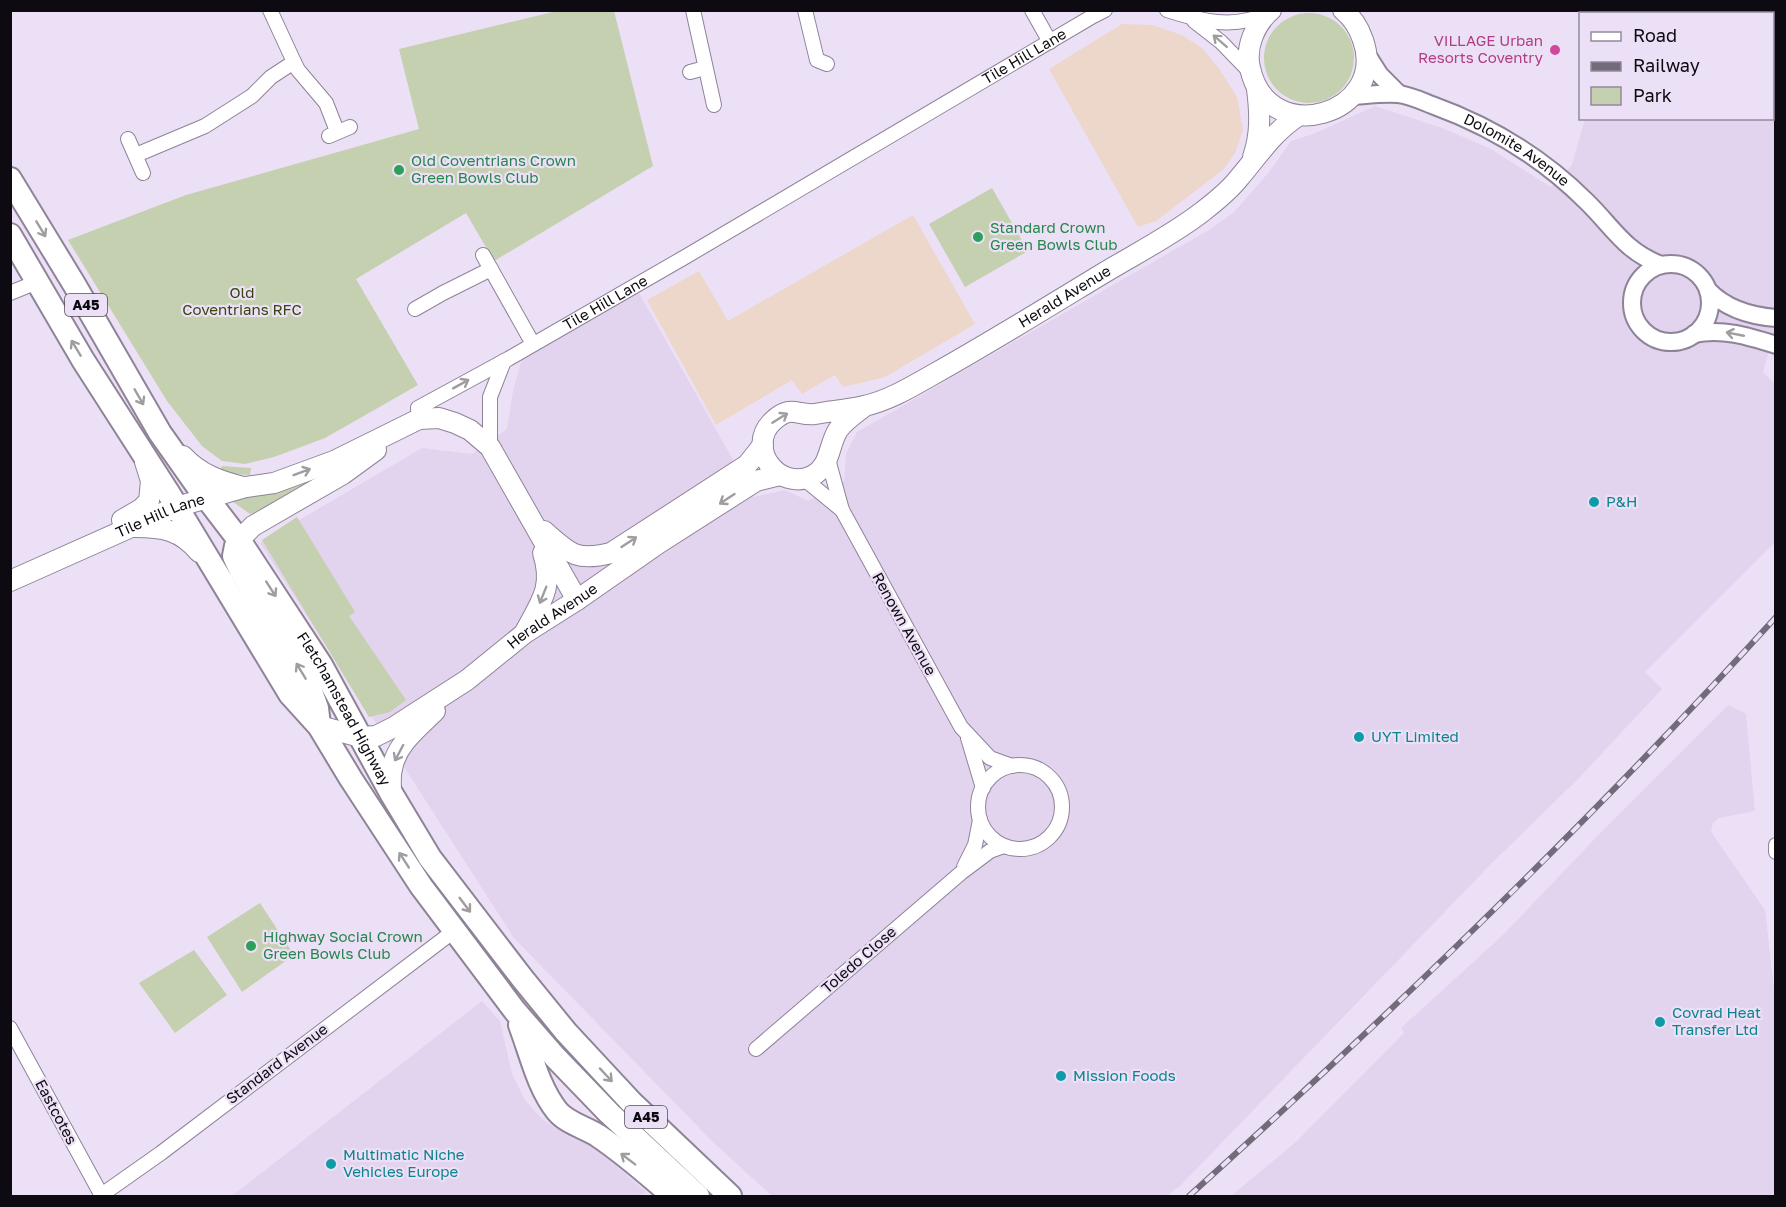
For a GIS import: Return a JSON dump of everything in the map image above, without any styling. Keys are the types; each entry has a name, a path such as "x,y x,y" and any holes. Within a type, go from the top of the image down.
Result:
{"highway":[{"name":"Fletchamstead Highway","path":"10,179 160,433 239,540 321,665 391,793 430,858 508,961 566,1032 632,1103 730,1197"},
{"name":"Fletchamstead Highway","path":"10,235 83,360 220,577 290,694 319,726 421,886 515,1011 609,1113 698,1197"},
{"path":"239,540 234,556 309,686 317,708 319,726"},
{"path":"515,1011 541,1083 558,1112 574,1124 596,1134 648,1173 673,1197"}],"main road":[{"name":"Herald Avenue","path":"1251,164 1258,140 1260,113 1249,57 1250,45 1260,20 1270,11"},
{"path":"1254,81 1278,109 1298,116 1311,116 1331,110 1352,96 1365,70 1366,53 1361,35 1347,13"},
{"name":"Herald Avenue","path":"532,519 568,552 592,558 611,553 747,465 763,445 764,434 770,424 778,417 796,411 811,414 865,406 888,398 924,380 1168,235 1238,181 1273,136 1298,116"},
{"name":"Herald Avenue","path":"319,726 361,737 376,736 394,727 467,680 525,633 741,490 756,481 780,475 791,479 803,478 818,471 829,452 834,437 846,420 865,406"},
{"path":"239,540 253,526 343,474 419,413 455,423 470,430 490,447 577,600"},
{"name":"Tile Hill Lane","path":"10,581 176,507 246,488 274,483 334,461 419,413"},
{"path":"811,414 826,428 830,436 829,452"},
{"path":"160,433 195,469 219,481 246,488"},
{"path":"763,445 763,452 769,465 780,475"},
{"name":"Tile Hill Lane","path":"90,545 111,526 149,501 151,481 141,451"},
{"path":"525,633 547,590 548,570 532,519"},
{"path":"128,528 152,527 178,533 190,541 220,577"},
{"path":"391,793 392,768 408,737 467,680"}],"street":[{"path":"270,10 298,70 326,103 338,131"},
{"path":"693,10 714,105"},
{"path":"805,10 818,64"},
{"path":"1032,10 1050,42"},
{"name":"Tile Hill Lane","path":"419,413 1105,10"},
{"path":"1175,12 1204,21 1239,22 1249,21 1270,11"},
{"path":"1175,12 1218,38 1254,81"},
{"path":"1366,53 1380,75 1399,94"},
{"path":"136,155 205,126 252,96 271,77 294,62"},
{"path":"690,72 705,68"},
{"path":"1352,96 1399,94"},
{"name":"Dolomite Avenue","path":"1399,94 1466,118 1525,151 1570,185 1638,255 1661,265"},
{"path":"128,139 143,173"},
{"name":"Dolomite Avenue","path":"1617,234 1632,260 1638,282"},
{"path":"483,255 533,344"},
{"path":"1776,318 1737,310 1717,299 1708,290 1702,278 1691,269 1677,264 1661,265 1647,272 1638,282 1633,295 1633,309 1637,322 1654,338 1679,341 1694,334 1714,331 1776,345"},
{"path":"415,309 435,305 491,269"},
{"path":"10,293 37,282"},
{"path":"1694,334 1704,324 1709,311 1708,290"},
{"path":"490,447 490,397 504,361"},
{"name":"Renown Avenue","path":"829,452 842,510 900,618 968,736 983,788"},
{"name":"Renown Avenue","path":"803,478 842,510"},
{"name":"Renown Avenue","path":"968,736 990,758 1012,766"},
{"path":"1026,765 1038,769 1057,785 1063,806 1058,826 1044,842 1022,849 1004,846 993,840 985,831 980,820 978,809 983,788 995,774 1012,766 1026,765"},
{"name":"Toledo Close","path":"962,872 975,845 980,820"},
{"path":"1776,845 1776,852"},
{"name":"Toledo Close","path":"756,1049 962,872 990,851 1004,846"},
{"name":"Standard Avenue","path":"101,1196 454,931"},
{"name":"Eastcotes","path":"10,1028 101,1196"}],"shaded area":[{"path":"1674,10 1681,12 1616,12"},
{"path":"1702,10 1775,11 1776,327 1763,372 1775,384 1775,542 1645,672 1662,689 1579,778 1491,864 1181,1185 1167,1196 772,1196 713,1142 514,938 260,543 422,448 472,454 507,429 513,391 522,359 638,291 754,497 785,490 808,501 844,481 846,454 857,432 1209,230 1233,213 1270,171 1291,141 1313,134 1375,106 1442,128 1489,148 1551,187 1572,165 1585,120 1774,120 1774,12 1701,12"},
{"path":"1122,24 1152,25 1182,35 1203,49 1237,97 1243,130 1235,153 1224,169 1156,221 1138,227 1049,69"},
{"path":"913,215 975,324 885,377 843,387 835,375 802,394 792,380 716,425 647,300 699,271 728,321"},
{"path":"1728,705 1746,714 1755,811 1719,818 1713,823 1711,832 1765,910 1776,1007 1775,1196 1231,1196 1298,1140 1404,1033 1401,1028 1504,934 1606,827"},
{"path":"482,1001 500,1021 512,1074 525,1100 542,1119 568,1136 596,1148 646,1192 640,1196 232,1196"}],"green space":[{"name":"Old Coventrians RFC","path":"557,11 614,11 653,166 494,261 466,213 356,279 418,385 325,438 274,457 245,464 222,461 202,446 167,401 68,240 186,195 419,129 399,49"},
{"path":"1309,13 1326,16 1341,26 1351,41 1354,58 1351,75 1341,90 1326,100 1309,103 1292,100 1277,90 1267,75 1264,58 1267,41 1277,26 1292,16"},
{"name":"Standard Crown Green Bowls Club","path":"992,188 1028,251 965,287 929,224"},
{"path":"222,466 251,468 250,475 219,473"},
{"path":"321,475 304,491 250,514 232,501"},
{"path":"297,517 355,612 349,616 406,700 390,712 369,717 262,540"},
{"name":"Highway Social Crown Green Bowls Club","path":"260,903 294,955 242,992 207,937"},
{"path":"194,950 227,995 175,1033 139,983"}],"railway":[{"path":"1189,1196 1341,1057 1490,914 1635,768 1776,617"}],"place":[{"name":"VILLAGE Urban Resorts Coventry","path":"1555,50"},
{"name":"Old Coventrians Crown Green Bowls Club","path":"399,170"},
{"name":"Standard Crown Green Bowls Club","path":"978,237"},
{"name":"P&H","path":"1594,502"},
{"name":"UYT Limited","path":"1359,737"},
{"name":"Highway Social Crown Green Bowls Club","path":"251,946"},
{"name":"Covrad Heat Transfer Ltd","path":"1660,1022"},
{"name":"Mission Foods","path":"1061,1076"},
{"name":"Multimatic Niche Vehicles Europe","path":"331,1164"}]}
